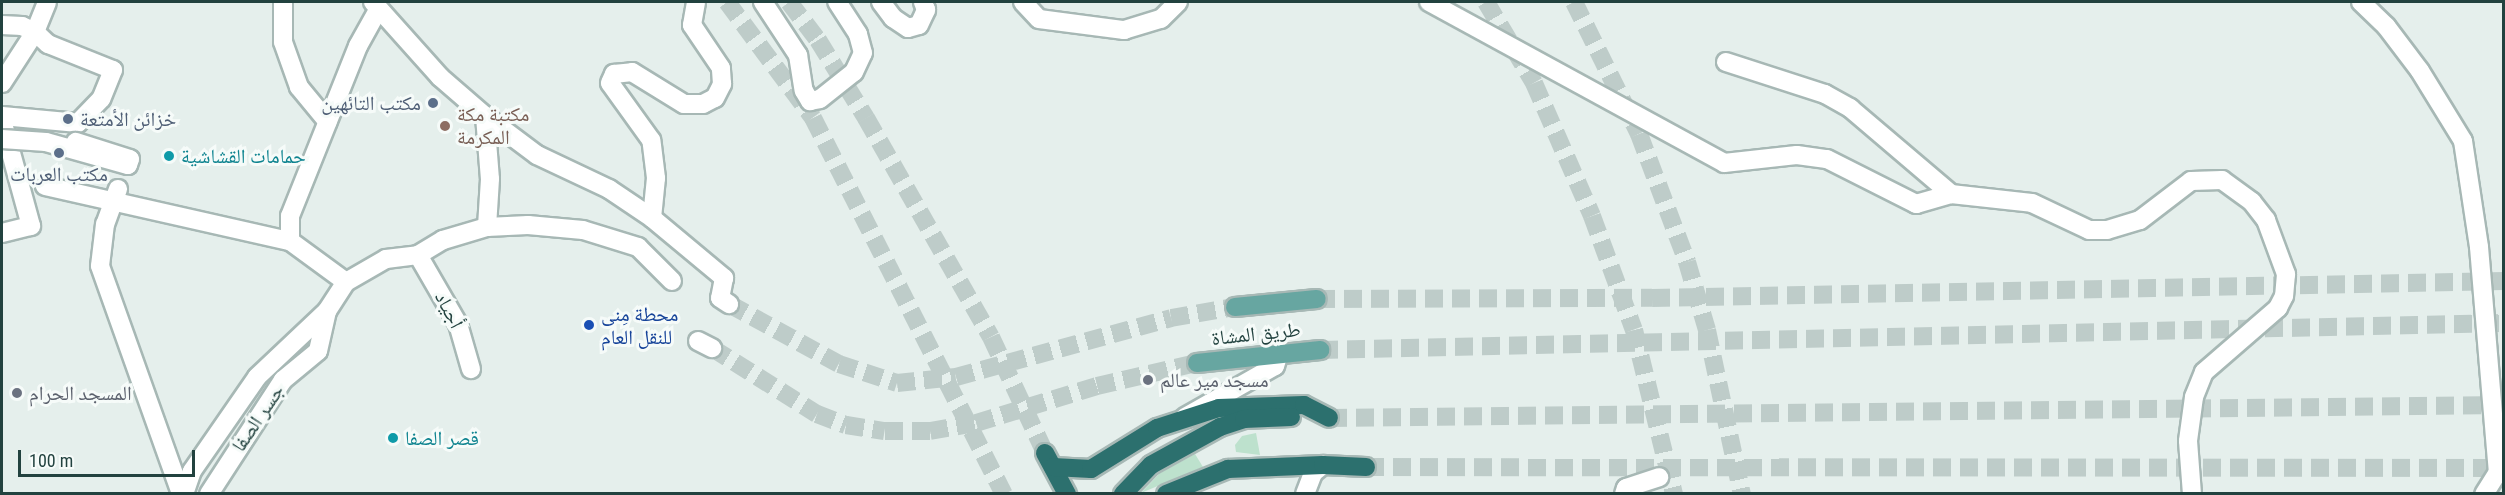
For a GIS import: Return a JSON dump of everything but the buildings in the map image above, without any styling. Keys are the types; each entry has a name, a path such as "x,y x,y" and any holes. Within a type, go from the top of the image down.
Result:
{"highway":[{"path":"1067,494 1049,460 1091,469 1151,432 1185,417 1250,405 1304,405 1329,418 1244,419 1220,427 1151,465 1123,494"},
{"path":"1166,494 1228,470 1291,465 1366,467"}],"main road":[{"name":"طريق المشاة","path":"1235,307 1317,299"},
{"name":"طريق المشاة","path":"1197,363 1320,350"}],"street":[{"path":"2,83 35,32 47,2"},
{"path":"284,2 283,42 299,87 328,122"},
{"path":"652,218 656,178 651,140 610,83 614,74 632,72 684,104 703,104 715,98 722,84 722,68 692,25 696,2"},
{"path":"763,2 798,55 804,91 810,101 820,99 854,72 863,53 858,34 837,2"},
{"path":"881,2 893,18 908,28 919,25 926,10 923,2"},
{"path":"1023,2 1039,19 1124,30 1161,19 1178,2"},
{"path":"1429,2 1724,163 1797,155 1827,159 1916,204 1951,194 2032,203 2071,225 2098,230 2140,220 2191,181 2222,180 2252,202 2266,220 2286,274 2284,296 2278,308 2204,372 2194,397 2188,441 2192,494"},
{"path":"2361,2 2386,26 2420,71 2463,141 2480,247 2498,472 2484,494"},
{"path":"290,241 290,216 375,6 440,77 485,116 537,155 609,189 652,218 724,278 724,301"},
{"path":"2,25 35,32 48,45 113,70 101,99 78,123 72,141 130,159 128,165 46,142 2,139"},
{"path":"1726,62 1825,94 1850,108 1951,194"},
{"path":"2,233 31,226 2,116 78,123"},
{"path":"485,116 490,179 487,227"},
{"path":"45,186 117,195 290,241 346,282"},
{"path":"117,195 105,224 100,266 183,494"},
{"path":"183,494 192,471 257,377 327,311 346,282 386,259 418,255 443,240 487,227 528,225 583,230 638,247 672,281"},
{"name":"أجياد","path":"418,255 458,324 471,369"},
{"name":"جسر الصفا","path":"209,494 283,380 318,351 327,311"},
{"path":"1185,417 1204,403 1275,366 1280,353"},
{"path":"1291,465 1299,494"},
{"path":"1305,494 1313,472 1323,465"},
{"path":"1624,494 1626,488 1659,477"}],"green space":[{"path":"1256,433 1260,455 1236,452 1235,445 1242,436"},
{"path":"1195,454 1203,467 1141,493 1160,473"}],"tunnel":[{"path":"727,2 813,118 1004,494"},
{"path":"789,2 818,40 866,118 991,337 1045,453"},
{"path":"1486,2 1534,83 1592,216 1634,330 1674,494"},
{"path":"1574,2 1639,134 1687,262 1707,330 1742,494"},
{"path":"1317,299 1652,298 2504,281"},
{"path":"729,304 839,364 897,383 956,377 1171,318 1235,307"},
{"path":"1320,350 2504,323"},
{"path":"712,348 817,414 846,425 885,431 930,431 976,423 1097,386 1197,363"},
{"path":"1329,418 2504,405"},
{"path":"1366,467 2504,468"}],"place":[{"name":"مكتب التائهين","path":"433,103"},
{"name":"خزائن الأمتعة","path":"68,119"},
{"name":"مكتبة مكة المكرمة","path":"445,126"},
{"name":"مكتب العربات","path":"59,153"},
{"name":"حمامات القشاشية","path":"169,156"},
{"name":"محطة مِنى للنقل العام","path":"589,325"},
{"name":"مسجد مير عالم","path":"1148,380"},
{"name":"المسجد الحرام","path":"17,393"},
{"name":"قصر الصفا","path":"393,438"}]}
